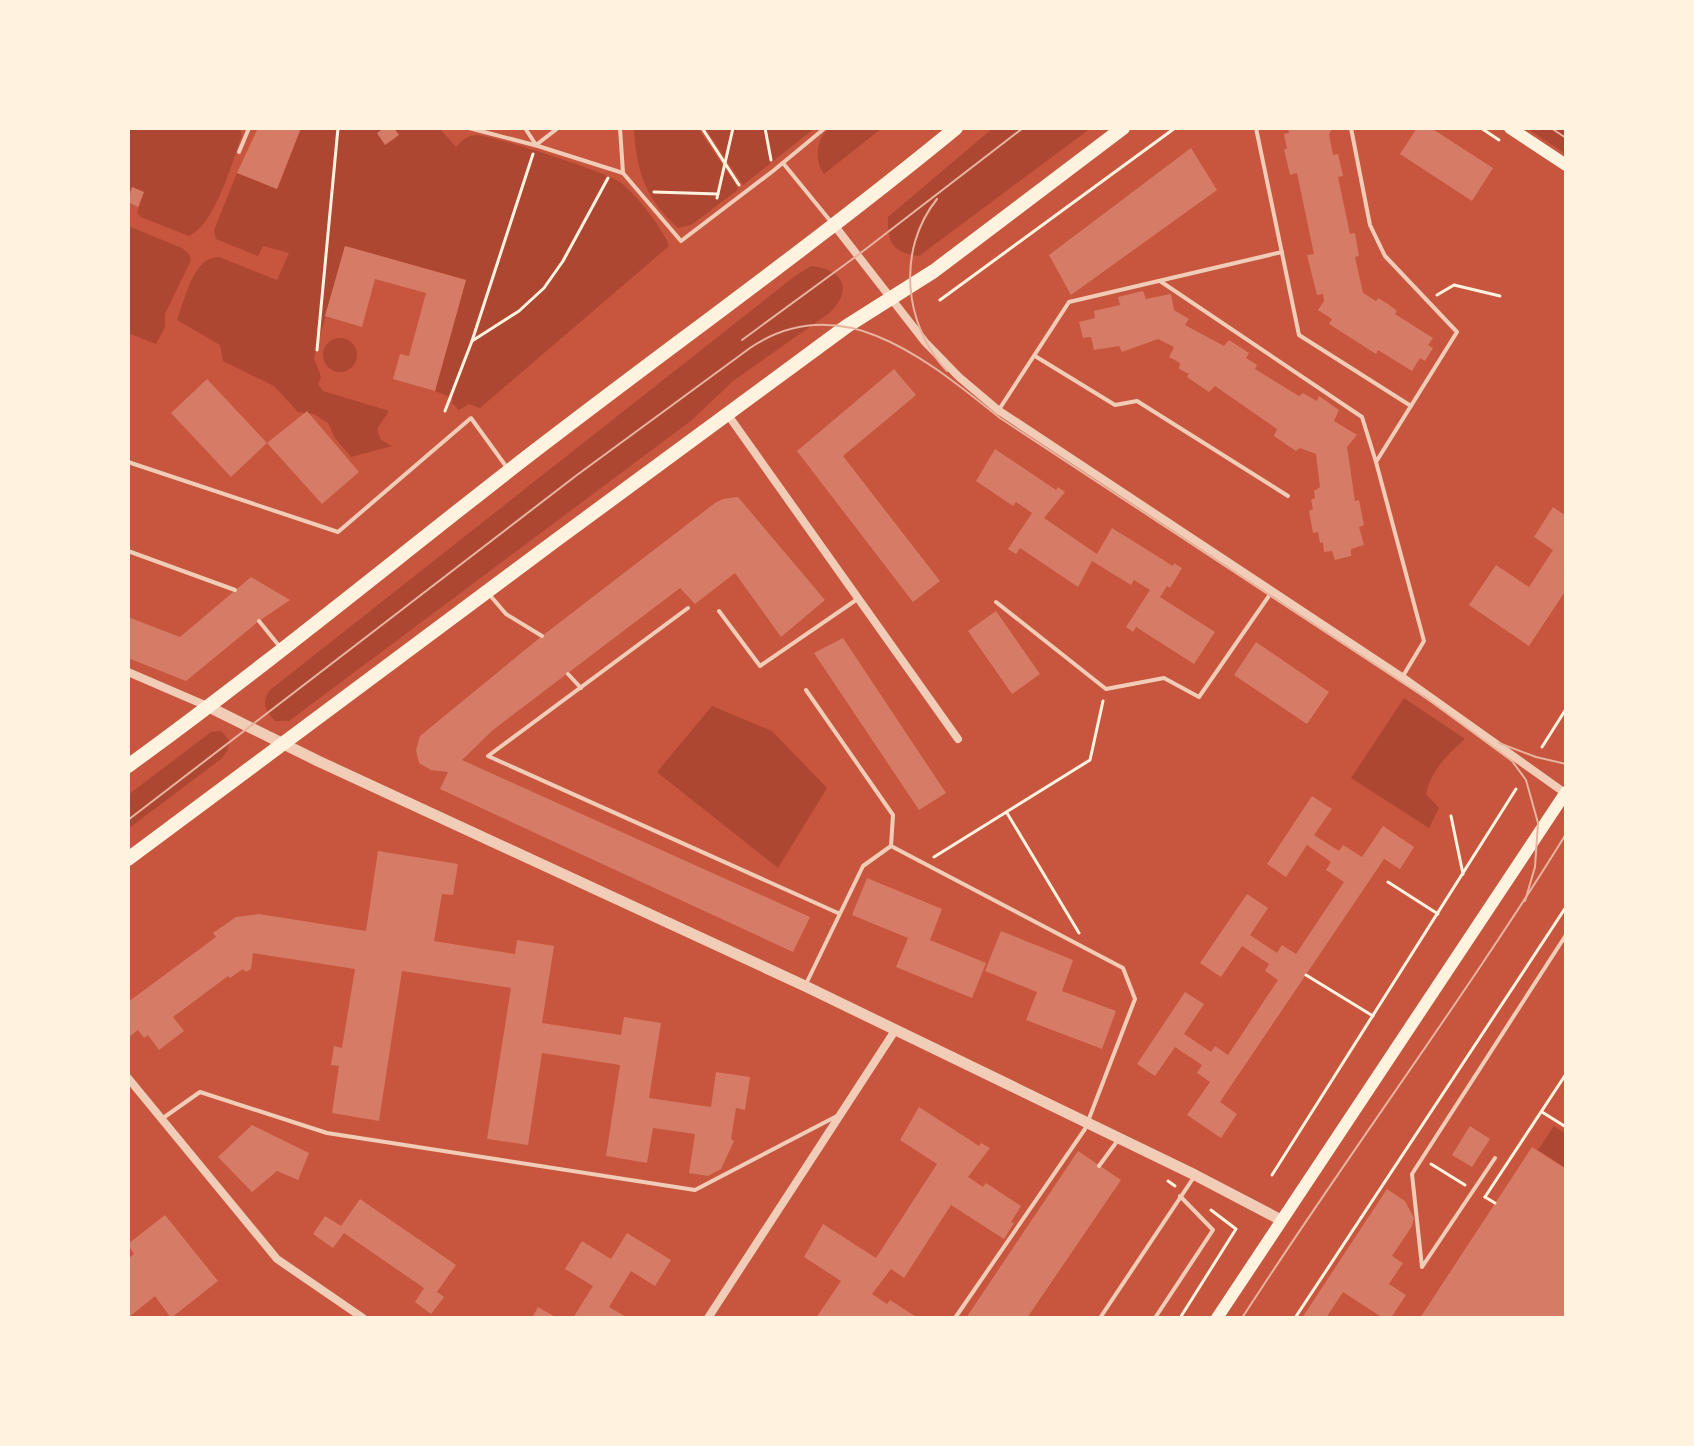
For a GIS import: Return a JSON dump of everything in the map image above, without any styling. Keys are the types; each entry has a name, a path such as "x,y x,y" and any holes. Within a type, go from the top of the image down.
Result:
{"main road":[{"path":"128,766 283,650 509,471 834,225 956,128"},
{"path":"128,859 847,326 934,271 1123,128"},
{"path":"1510,128 1566,165"},
{"path":"1217,1318 1566,792"}],"street":[{"path":"834,225 938,357 998,410 1402,677 1566,792"},
{"path":"728,415 958,739"},
{"path":"128,672 207,706 282,744 896,1029 1281,1220"},
{"path":"708,1318 896,1029"},
{"path":"128,1078 277,1259 363,1318"}],"lane":[{"path":"239,152 249,128"},
{"path":"469,128 536,145 623,173 681,241 825,128"},
{"path":"525,128 536,145"},
{"path":"536,145 558,128"},
{"path":"620,128 623,173"},
{"path":"1256,128 1299,335 1411,406"},
{"path":"1351,128 1370,225 1385,256 1457,332 1376,462"},
{"path":"783,163 834,225"},
{"path":"998,410 1069,302 1282,252"},
{"path":"1159,281 1362,417 1424,641 1402,677"},
{"path":"1035,356 1115,405 1137,401 1288,496"},
{"path":"128,462 338,532 471,418 509,471"},
{"path":"128,551 235,590"},
{"path":"996,602 1106,689 1164,678 1199,697 1273,591"},
{"path":"487,592 506,614 542,636"},
{"path":"719,611 760,666 859,598"},
{"path":"688,608 488,756 838,913"},
{"path":"259,621 283,650"},
{"path":"568,674 581,688"},
{"path":"806,690 893,815 891,846"},
{"path":"805,986 863,866 891,846"},
{"path":"891,846 1123,968 1135,999 1089,1123 955,1318"},
{"path":"1495,1158 1422,1267 1412,1174 1566,935"},
{"path":"163,1118 200,1092 327,1133 695,1190 843,1113"},
{"path":"1099,1166 1120,1138"},
{"path":"1100,1318 1195,1175"},
{"path":"1155,1318 1213,1230 1180,1196"}],"path":[{"path":"317,350 338,128"},
{"path":"702,128 744,193"},
{"path":"712,217 733,128"},
{"path":"765,128 773,171"},
{"path":"940,300 1175,128"},
{"path":"445,411 472,341 536,145"},
{"path":"472,341 519,311 544,288 563,261 613,170"},
{"path":"638,191 718,194"},
{"path":"1427,300 1454,285 1500,296"},
{"path":"924,863 1090,760 1106,689"},
{"path":"1542,747 1566,709"},
{"path":"1272,1175 1516,789"},
{"path":"1006,812 1089,950"},
{"path":"1451,816 1463,874"},
{"path":"1388,882 1438,914"},
{"path":"1295,1318 1566,907"},
{"path":"1306,975 1373,1016"},
{"path":"1495,1203 1485,1197 1566,1074"},
{"path":"1541,1111 1566,1127"},
{"path":"1407,1149 1473,1190"},
{"path":"1180,1318 1236,1229"}],"shaded area":[{"path":"128,128 239,128 242,135 222,192 207,219 189,236 137,213 144,192 132,187 128,195"},
{"path":"301,128 439,128 456,147 468,137 477,135 550,155 620,182 648,211 669,246 480,408 469,404 459,410 452,403 453,398 435,391 466,280 345,246 314,358 321,377 318,384 323,391 389,411 377,429 381,440 392,446 351,457 335,438 328,423 314,414 298,412 274,386 223,361 220,345 177,320 196,271 210,259 219,257 277,280 289,253 263,246 258,256 216,239 214,230 237,173 277,189"},
{"path":"634,128 698,128 739,189 691,225 678,228 657,206 644,183"},
{"path":"705,128 815,128 743,185"},
{"path":"829,128 882,128 824,174 818,150 821,138"},
{"path":"993,128 1091,128 919,256 903,252 893,245 888,217"},
{"path":"1526,128 1566,128 1566,154"},
{"path":"128,226 182,248 191,260 165,314 165,327 156,344 128,333"},
{"path":"811,266 831,272 842,282 841,297 828,314 733,381 692,420 289,721 275,721 265,703 270,690"},
{"path":"340,338 352,343 357,355 352,367 340,372 328,367 323,355 328,343"},
{"path":"1404,698 1465,739 1432,777 1426,794 1439,808 1429,828 1351,778"},
{"path":"712,706 772,731 827,788 778,868 657,772"},
{"path":"221,731 229,740 228,750 221,759 128,829 128,795 211,732"},
{"path":"1554,1126 1566,1134 1566,1168 1538,1150"}],"building":[{"path":"258,128 301,128 277,189 237,173"},
{"path":"384,128 394,128 399,135 385,145 377,133"},
{"path":"1288,128 1333,128 1329,134 1333,155 1338,154 1343,176 1338,177 1350,234 1355,233 1359,256 1355,257 1363,293 1388,304 1397,311 1395,314 1433,338 1428,345 1433,348 1425,361 1420,358 1412,371 1378,350 1376,354 1329,324 1332,319 1318,310 1324,301 1323,294 1317,295 1307,255 1314,254 1297,173 1290,175 1284,149 1287,149 1284,134 1289,133"},
{"path":"1417,128 1431,128 1493,168 1472,201 1400,154"},
{"path":"1191,148 1217,190 1071,295 1049,255"},
{"path":"132,187 144,192 138,207 128,202"},
{"path":"345,246 466,280 435,391 393,379 400,354 409,356 426,293 375,279 362,327 325,316"},
{"path":"1143,291 1146,299 1171,294 1174,310 1189,319 1185,325 1224,346 1229,340 1249,353 1246,358 1257,365 1255,369 1299,396 1303,393 1317,401 1319,396 1339,410 1334,421 1357,435 1347,447 1355,501 1359,500 1364,525 1359,527 1364,545 1351,549 1351,556 1335,560 1332,551 1324,552 1318,532 1313,533 1309,511 1313,509 1311,500 1315,498 1314,491 1320,487 1316,454 1300,448 1296,451 1274,436 1277,429 1215,386 1209,392 1187,377 1189,374 1179,369 1180,363 1169,357 1174,347 1158,339 1122,352 1119,346 1094,350 1091,337 1083,338 1079,322 1095,318 1094,311 1120,305 1118,297"},
{"path":"894,369 916,395 843,456 940,581 913,602 797,451"},
{"path":"207,379 267,443 231,477 171,413"},
{"path":"307,411 359,472 322,504 267,443"},
{"path":"995,449 1056,490 1058,487 1065,492 1044,518 1097,554 1112,528 1173,566 1174,563 1182,568 1170,588 1167,586 1160,597 1215,632 1194,664 1136,627 1133,632 1126,627 1150,590 1134,580 1131,585 1092,561 1078,587 1020,548 1016,554 1008,549 1032,513 1016,502 1013,506 976,481"},
{"path":"738,497 825,600 781,637 735,573 695,604 680,588 493,730 462,760 810,917 793,952 440,789 448,772 431,770 419,763 416,750 420,736 542,636 715,503"},
{"path":"1553,507 1566,516 1566,590 1529,646 1469,605 1496,565 1529,587 1553,550 1534,537"},
{"path":"251,577 290,600 259,621 186,681 128,658 128,617 180,637"},
{"path":"996,611 1040,674 1012,694 968,631"},
{"path":"843,638 946,793 919,810 814,653"},
{"path":"1256,642 1329,692 1307,724 1234,675"},
{"path":"1312,796 1332,809 1314,835 1339,851 1343,845 1362,857 1383,826 1414,847 1400,869 1384,859 1220,1102 1237,1114 1221,1138 1187,1115 1210,1082 1197,1073 1202,1065 1175,1047 1155,1076 1137,1064 1185,992 1204,1004 1184,1034 1211,1052 1215,1046 1228,1055 1278,980 1265,971 1269,964 1242,946 1221,977 1200,963 1247,894 1268,908 1250,935 1277,953 1282,945 1296,954 1344,882 1326,870 1331,862 1307,845 1286,877 1267,864"},
{"path":"378,851 458,864 453,895 442,894 434,941 515,954 517,940 554,946 542,1023 621,1035 624,1017 661,1023 649,1098 711,1107 716,1072 750,1077 745,1110 736,1108 731,1139 734,1141 721,1169 708,1176 689,1173 695,1134 653,1128 647,1163 606,1156 620,1065 542,1053 528,1145 487,1139 511,988 402,971 379,1121 332,1113 339,1066 331,1065 334,1046 342,1048 355,969 253,953 251,969 246,972 243,969 230,978 228,976 173,1017 184,1031 159,1050 148,1035 144,1038 138,1030 130,1036 128,1002 216,937 213,933 236,917 259,914 366,931"},
{"path":"867,878 942,909 930,940 986,963 972,998 896,967 908,938 852,915"},
{"path":"1001,931 1073,960 1062,991 1116,1011 1102,1049 1026,1020 1037,992 985,971"},
{"path":"919,1107 979,1146 981,1143 990,1148 968,1177 983,1187 986,1183 1021,1206 1011,1222 1014,1223 1004,1239 951,1205 904,1278 891,1269 872,1294 887,1304 890,1300 918,1318 816,1318 841,1281 804,1257 823,1224 876,1258 937,1164 900,1140"},
{"path":"252,1125 309,1153 298,1180 277,1171 252,1192 218,1157"},
{"path":"1470,1126 1490,1139 1472,1167 1452,1155"},
{"path":"1532,1147 1566,1169 1566,1318 1420,1318"},
{"path":"1078,1151 1121,1180 1027,1318 966,1318"},
{"path":"1387,1189 1405,1201 1414,1218 1392,1256 1403,1263 1389,1284 1406,1295 1391,1318 1383,1318 1343,1292 1326,1318 1302,1318"},
{"path":"360,1199 456,1265 437,1292 444,1297 431,1314 415,1302 424,1288 344,1233 333,1248 313,1234 325,1216 341,1226"},
{"path":"165,1215 218,1281 171,1318 155,1296 128,1318 128,1259 134,1254 128,1244"},
{"path":"627,1233 671,1260 655,1286 631,1271 609,1307 628,1318 573,1318 593,1286 565,1269 582,1241 611,1259"},
{"path":"538,1307 557,1318 532,1318"}],"tram line":[{"path":"742,340 1023,128"},
{"path":"1551,128 1566,138"},
{"path":"937,199 915,241 910,287 922,332 947,371"},
{"path":"128,820 577,475 750,348 784,331 818,325 851,328 882,338 914,354 1000,418 1429,700 1512,761 1526,780 1538,823 1535,867 1525,901"},
{"path":"1499,743 1566,764"},
{"path":"1242,1318 1566,834"}]}
